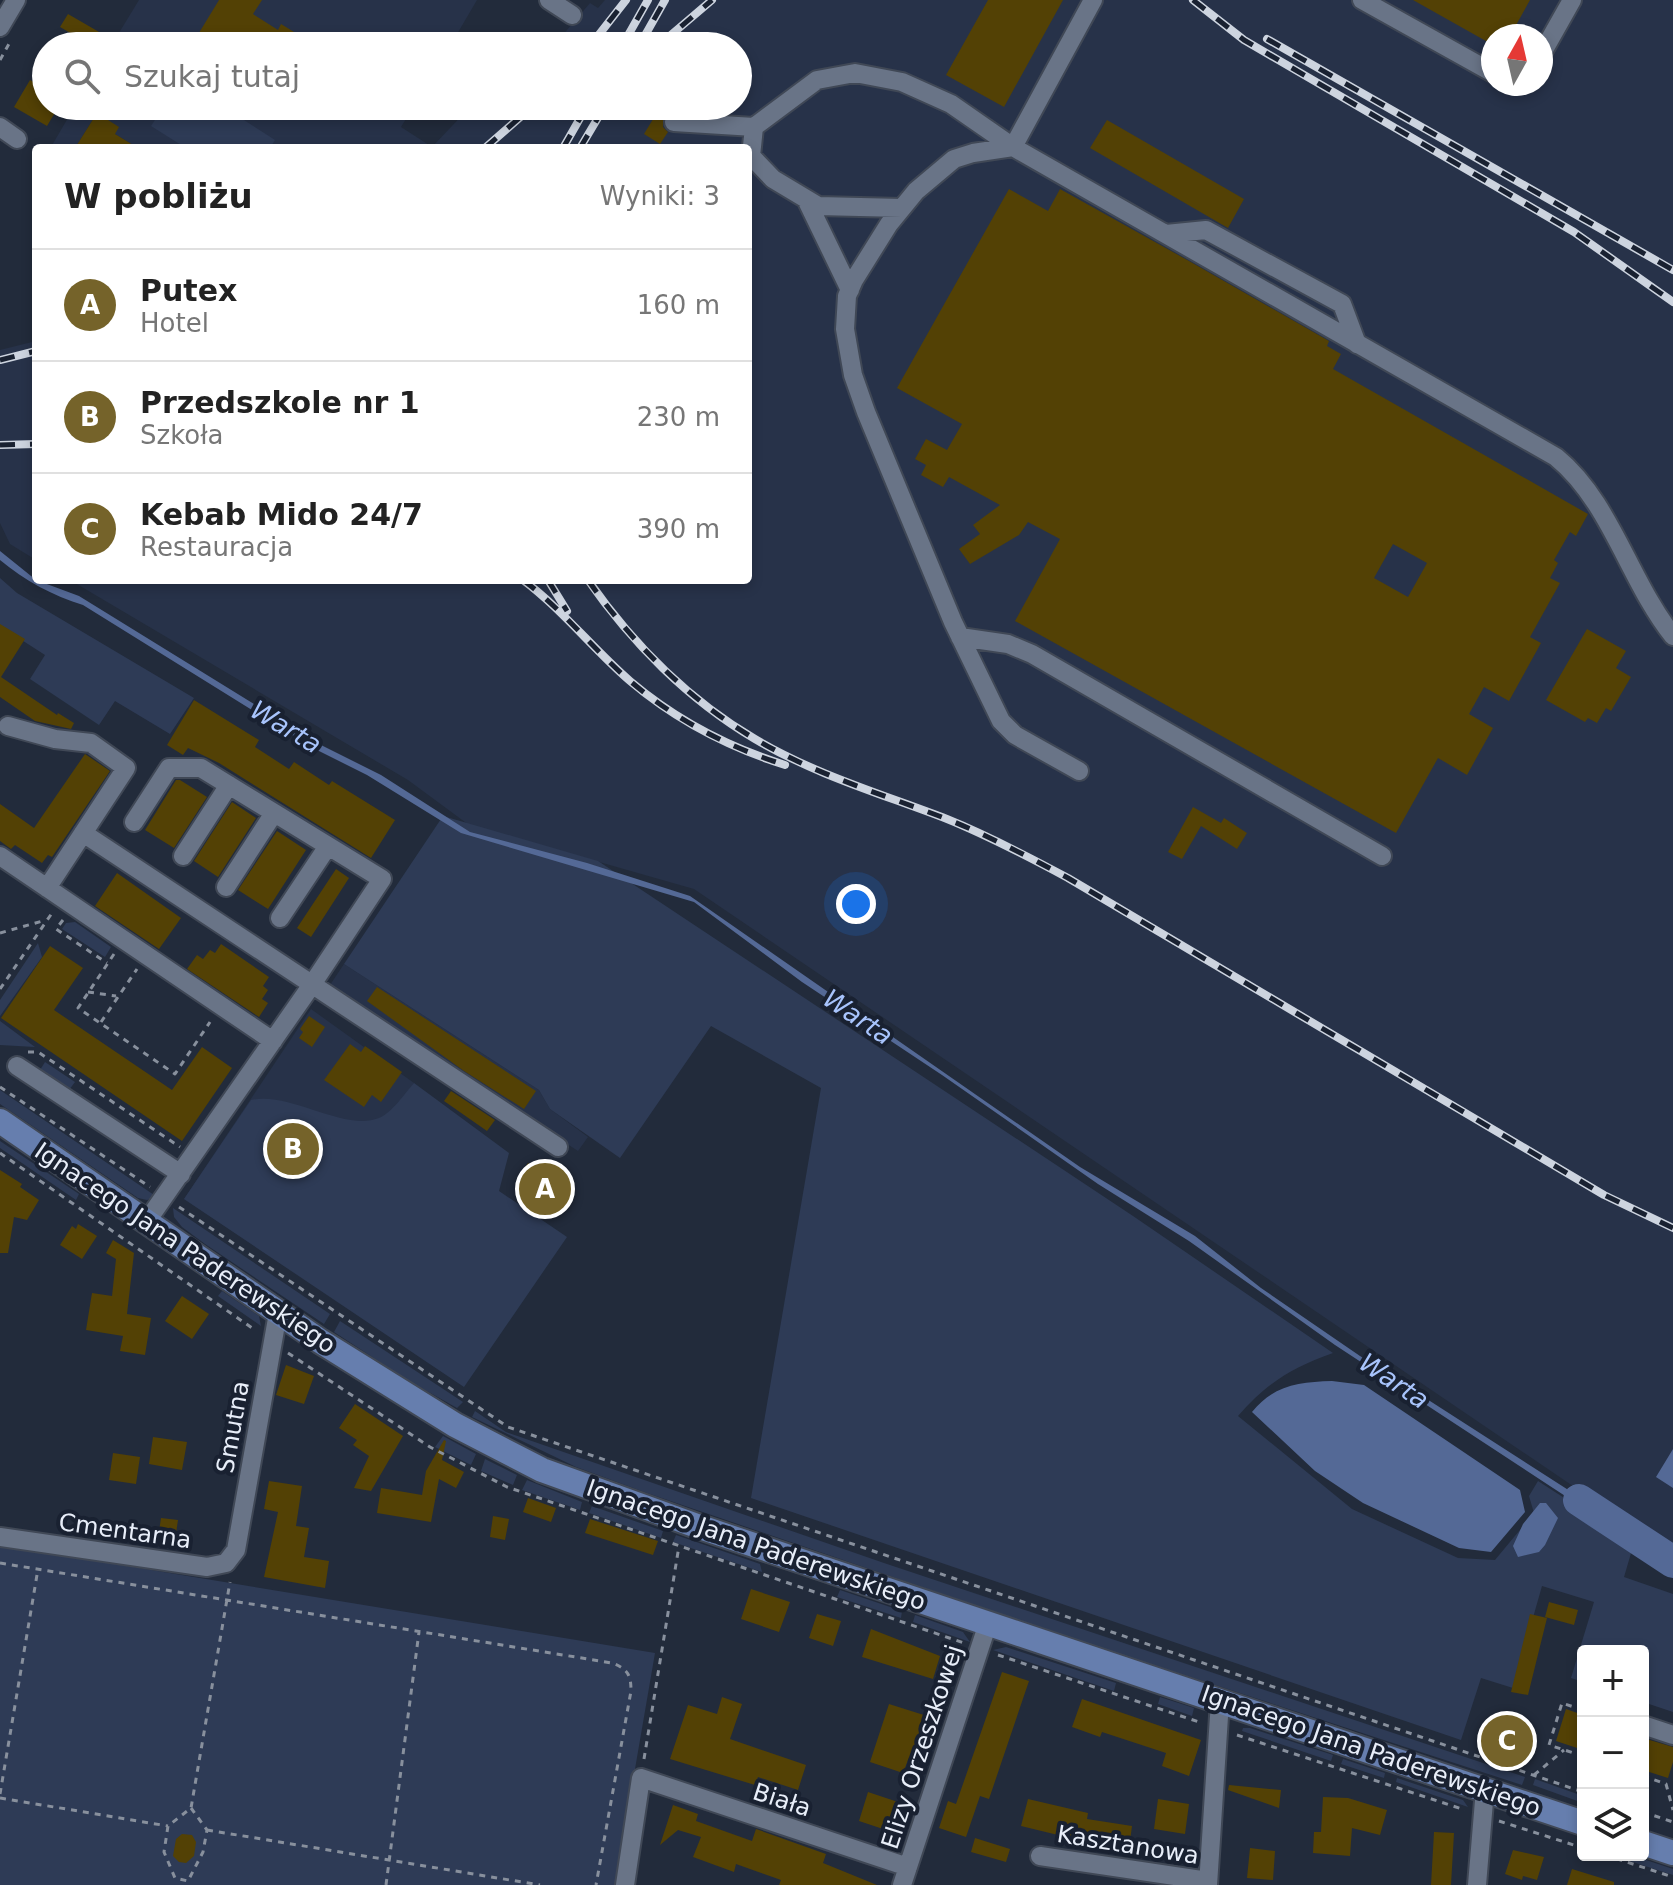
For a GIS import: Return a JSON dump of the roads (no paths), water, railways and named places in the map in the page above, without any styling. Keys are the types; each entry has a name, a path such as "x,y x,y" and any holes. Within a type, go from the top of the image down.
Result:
{"main road":[{"name":"Ignacego Jana Paderewskiego","path":"0,1121 278,1313 406,1396 542,1470 697,1526 1577,1821"},
{"path":"1649,1845 1673,1853"}],"street":[{"path":"0,27 16,0"},
{"path":"549,0 572,15"},
{"path":"1013,147 1093,0"},
{"path":"1362,0 1481,66"},
{"path":"1553,34 1572,0"},
{"path":"674,122 754,127 817,80 855,73 902,82 951,104 1013,147 1556,457 1594,499 1653,608 1673,636"},
{"path":"0,127 17,139"},
{"path":"752,146 754,127"},
{"path":"1013,147 954,159 916,191 889,224 850,290 845,329 853,375 866,412 960,637 1007,730 1079,771"},
{"path":"752,157 773,179 818,206 902,208"},
{"path":"806,199 850,290"},
{"path":"1166,234 1206,230 1342,304 1357,344"},
{"path":"1221,266 1233,245"},
{"path":"960,637 1008,644 1032,654 1382,856"},
{"path":"8,726 55,739 91,743 126,768 83,833 54,893"},
{"path":"134,822 169,768 201,768 382,879 147,1221"},
{"path":"183,856 229,785"},
{"path":"226,887 274,813"},
{"path":"83,833 558,1147"},
{"path":"280,918 328,846"},
{"path":"0,856 273,1041"},
{"path":"21,1059 181,1174"},
{"name":"Smutna","path":"236,1550 278,1313"},
{"name":"Cmentarna","path":"0,1537 207,1567 226,1563 236,1550"},
{"name":"Elizy Orzeszkowej","path":"905,1876 988,1623"},
{"path":"1208,1883 1220,1701"},
{"path":"1649,1727 1673,1735"},
{"name":"Biała","path":"625,1885 641,1778 905,1876"},
{"path":"1477,1885 1485,1789"},
{"name":"Kasztanowa","path":"1040,1856 1208,1883"}],"water":[{"path":"0,551 32,577 32,582 29,581 0,560"},
{"path":"35,584 47,584 79,596 319,744 381,775 470,832 587,863 690,896 1080,1167 1195,1236 1261,1288 1360,1356 1615,1520 1611,1526 1335,1345 1189,1241 1098,1184 802,982 694,902 461,833 367,775 313,748 83,605"},
{"path":"1332,1381 1364,1385 1520,1490 1525,1512 1491,1552 1459,1548 1363,1503 1315,1471 1252,1412 1269,1396 1288,1387"},
{"path":"1673,1449 1673,1488 1656,1477"},
{"path":"1540,1503 1546,1503 1558,1518 1539,1552 1518,1557 1513,1546 1523,1524"},
{"path":"1624,1527 1673,1560 1673,1565 1622,1530"}],"waterway":[{"name":"Warta","path":"1579,1500 1673,1562"}],"railway":[{"path":"601,32 626,0"},
{"path":"630,32 648,0"},
{"path":"647,32 665,0"},
{"path":"674,32 712,0"},
{"path":"1193,0 1244,40 1574,232 1673,302"},
{"path":"1267,39 1673,270"},
{"path":"490,144 517,120"},
{"path":"565,144 579,120"},
{"path":"582,144 597,120"},
{"path":"0,360 32,352"},
{"path":"0,445 32,444"},
{"path":"528,584 630,681 666,708 723,741 785,765"},
{"path":"550,584 567,611"},
{"path":"591,584 623,626 663,668 707,707 755,739 825,774 963,826 1053,870 1604,1195 1673,1228"}],"place":[{"name":"Przedszkole nr 1","path":"293,1149"},
{"name":"Putex","path":"545,1189"},
{"name":"Kebab Mido 24/7","path":"1507,1741"}]}
